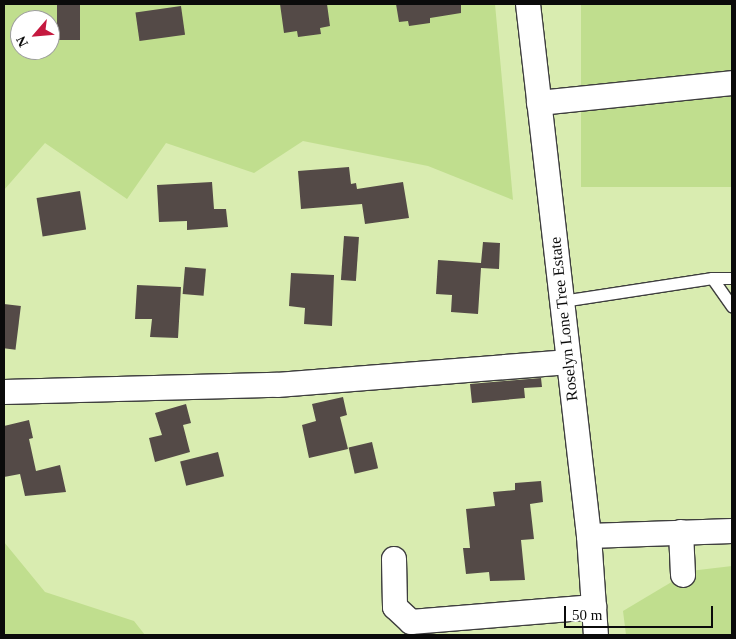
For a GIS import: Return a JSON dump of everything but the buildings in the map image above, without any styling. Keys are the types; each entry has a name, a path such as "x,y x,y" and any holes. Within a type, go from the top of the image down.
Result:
{"street":[{"name":"Roselyn Lone Tree Estate","path":"528,4 589,536 596,635"},
{"path":"539,103 732,83"},
{"path":"4,392 277,385 569,362"},
{"path":"589,536 732,530"},
{"path":"681,532 682,575"},
{"path":"394,559 395,607 411,622 594,607"}],"lane":[{"path":"562,301 712,278 732,278"},
{"path":"712,278 732,307"}],"green space":[{"path":"4,4 732,4 732,635 4,635"},
{"path":"4,4 495,4 513,200 428,166 303,141 254,173 166,143 127,199 45,143 4,190"},
{"path":"581,4 732,4 732,187 581,187"},
{"path":"4,542 45,592 134,621 145,635 4,635"},
{"path":"732,566 732,635 626,635 623,611 690,571"}]}
